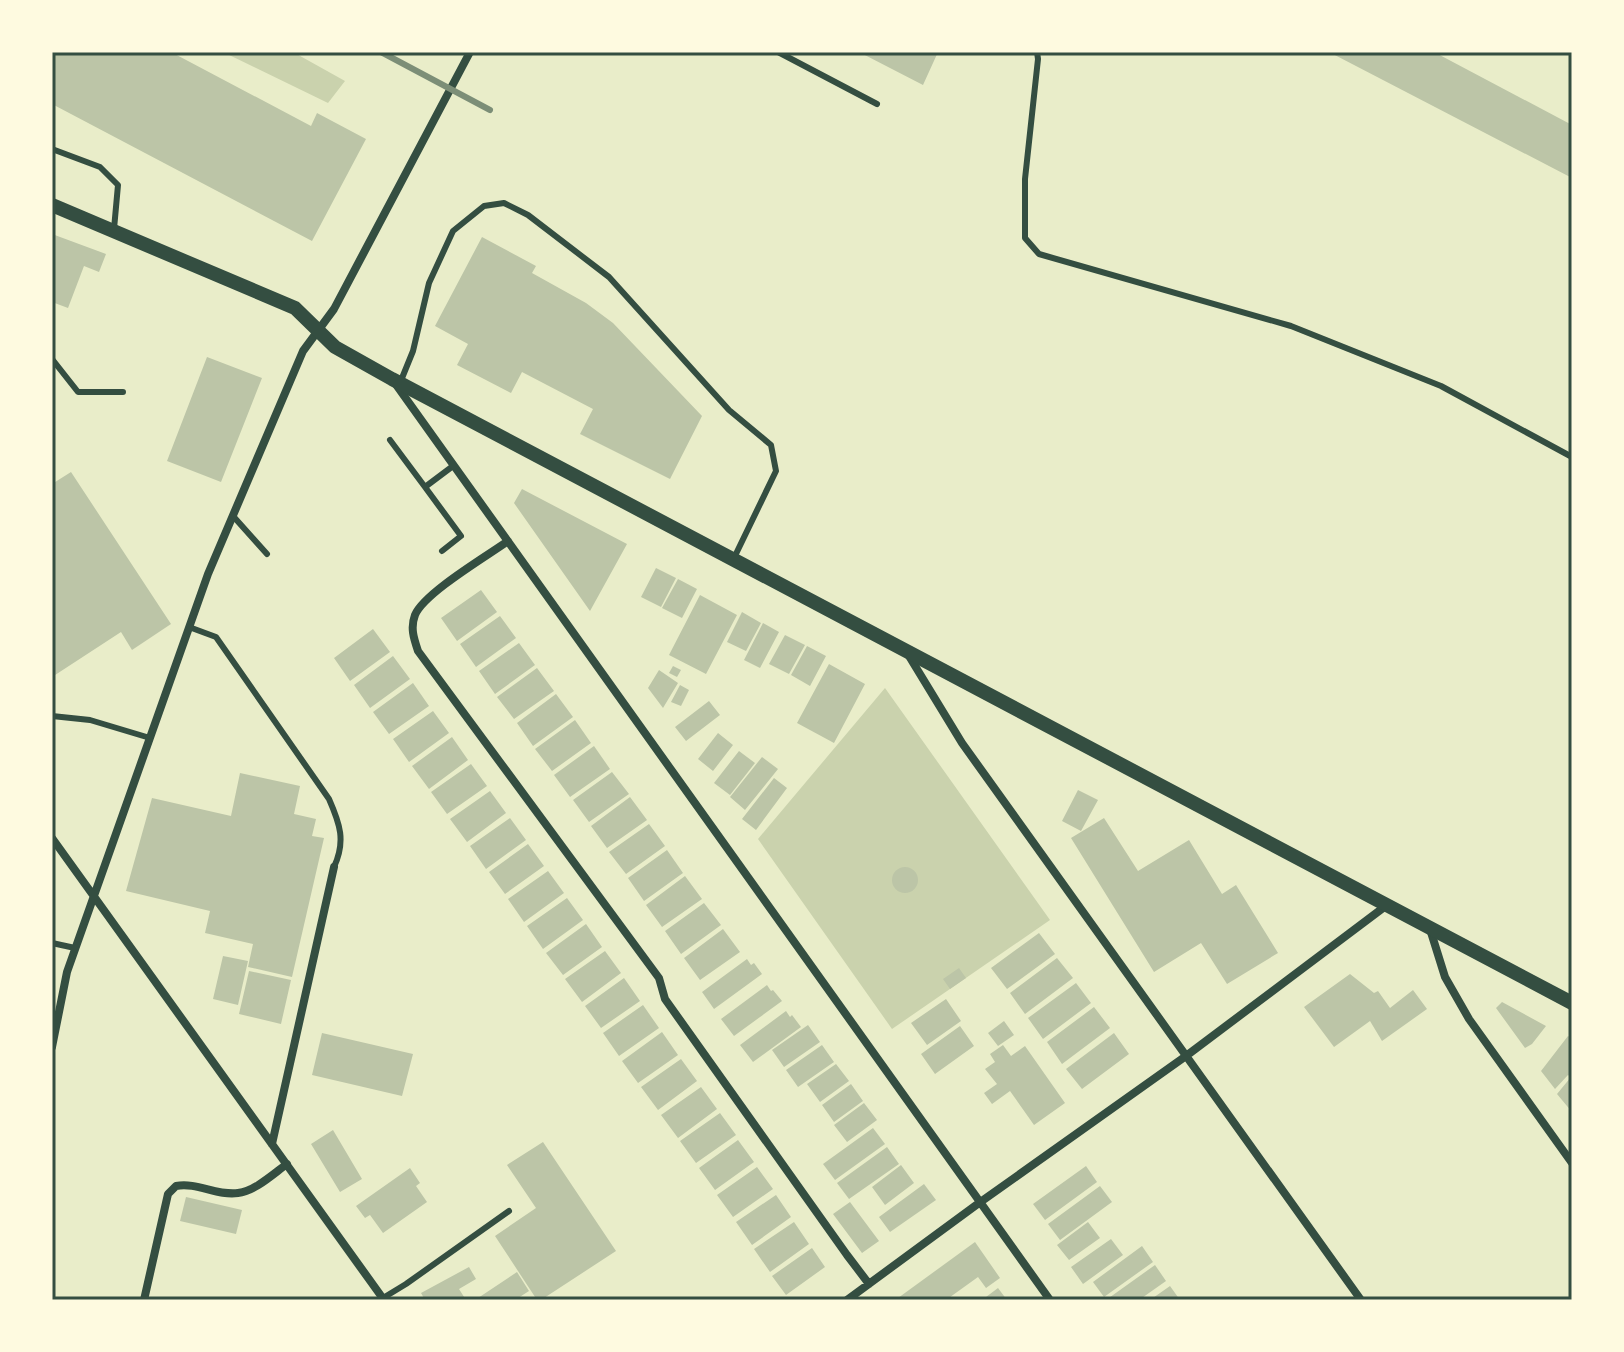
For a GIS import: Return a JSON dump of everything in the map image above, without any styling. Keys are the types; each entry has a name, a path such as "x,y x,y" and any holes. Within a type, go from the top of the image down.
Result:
{"street":[{"path":"52,1047 67,972 208,574 303,351 334,309 470,52"},
{"path":"52,205 295,308 335,347 396,381 1572,1003"},
{"path":"396,381 453,466 1050,1300"},
{"path":"508,541 427,597 416,614 412,634 418,651 659,978 665,999 869,1284"},
{"path":"906,651 962,743 1361,1300"},
{"path":"52,838 384,1299"},
{"path":"272,1144 334,867"},
{"path":"847,1300 1186,1056 1387,905"},
{"path":"1429,927 1445,977 1469,1019 1572,1163"},
{"path":"144,1300 168,1194 176,1186 186,1184 235,1194 247,1191 287,1164"}],"lane":[{"path":"778,52 877,104"},
{"path":"1037,52 1025,179 1025,238 1039,254 1291,326 1441,386 1572,457"},
{"path":"52,149 100,167 118,185 113,231"},
{"path":"396,381 413,351 429,283 453,231 484,206 504,203 528,215 609,277 729,410 771,445 776,471 734,559"},
{"path":"52,359 78,392 123,392"},
{"path":"390,440 461,536 442,551"},
{"path":"425,487 453,466"},
{"path":"233,516 267,554"},
{"path":"189,627 216,637 329,799 341,832 339,857 334,867"},
{"path":"52,716 90,720 150,738"},
{"path":"52,943 75,948"},
{"path":"384,1299 509,1211"}],"green space":[{"path":"223,52 293,52 345,81 328,103"},
{"path":"885,688 1050,920 892,1029 758,839"}],"building":[{"path":"52,52 171,52 311,126 317,113 366,139 312,241 52,104"},
{"path":"859,52 938,52 923,85"},
{"path":"1329,52 1434,52 1572,125 1572,178"},
{"path":"52,234 106,254 99,272 84,266 68,308 52,302"},
{"path":"482,237 536,266 532,273 586,303 613,323 702,416 670,479 580,434 593,409 522,372 511,393 457,365 468,344 435,326"},
{"path":"207,357 262,378 221,482 167,461"},
{"path":"71,472 171,624 132,650 121,632 52,677 52,484"},
{"path":"522,489 627,544 590,611 514,503"},
{"path":"656,568 676,578 661,607 641,597"},
{"path":"678,579 697,589 682,618 662,608"},
{"path":"481,590 497,612 457,641 441,618"},
{"path":"700,595 737,615 706,674 669,655"},
{"path":"742,612 761,623 746,651 727,642"},
{"path":"500,616 516,638 476,667 460,644"},
{"path":"763,623 779,632 760,668 744,660"},
{"path":"373,629 390,652 350,681 334,658"},
{"path":"785,635 805,645 789,674 769,664"},
{"path":"519,643 535,665 495,694 479,671"},
{"path":"807,646 826,656 810,686 791,675"},
{"path":"393,656 410,679 370,708 354,685"},
{"path":"829,664 865,684 834,743 797,723"},
{"path":"673,666 681,670 677,677 669,673"},
{"path":"537,668 554,691 514,719 497,697"},
{"path":"659,670 678,683 663,708 648,688"},
{"path":"413,683 429,706 389,734 373,712"},
{"path":"680,685 689,690 681,706 671,702"},
{"path":"556,694 573,717 533,746 517,723"},
{"path":"709,701 720,715 686,741 675,727"},
{"path":"433,711 449,733 409,762 393,739"},
{"path":"575,720 591,743 552,771 535,749"},
{"path":"718,733 733,745 713,771 698,759"},
{"path":"452,737 468,760 429,789 412,766"},
{"path":"594,746 610,769 570,797 554,775"},
{"path":"739,751 755,763 730,795 714,783"},
{"path":"762,757 778,769 745,810 730,797"},
{"path":"471,764 487,786 447,814 431,792"},
{"path":"612,772 629,794 589,822 573,800"},
{"path":"240,773 300,786 294,814 316,819 312,836 324,838 292,977 248,967 253,944 205,933 210,911 126,891 152,798 231,816"},
{"path":"774,778 787,788 756,830 742,819"},
{"path":"1078,790 1098,800 1081,831 1062,821"},
{"path":"490,791 506,813 467,842 450,819"},
{"path":"630,797 647,820 607,848 591,826"},
{"path":"510,818 526,840 486,869 470,846"},
{"path":"1104,818 1138,871 1189,840 1222,894 1236,885 1278,953 1227,984 1201,943 1154,972 1071,838"},
{"path":"649,824 665,846 626,874 609,852"},
{"path":"528,844 544,866 505,894 489,872"},
{"path":"667,850 683,873 644,901 628,878"},
{"path":"905,867 914,871 918,880 914,889 905,893 896,889 892,880 896,871"},
{"path":"548,871 564,893 524,922 508,899"},
{"path":"685,876 702,899 662,927 646,905"},
{"path":"567,898 583,920 543,949 527,926"},
{"path":"704,903 721,925 681,954 665,931"},
{"path":"586,924 602,947 563,975 546,953"},
{"path":"723,929 740,952 700,980 684,958"},
{"path":"1039,933 1055,954 1007,989 991,968"},
{"path":"605,951 621,973 582,1002 565,979"},
{"path":"223,956 248,961 238,1005 213,999"},
{"path":"1057,958 1073,978 1025,1014 1010,993"},
{"path":"747,959 762,974 714,1009 702,992"},
{"path":"959,968 966,978 950,989 943,979"},
{"path":"249,971 291,980 281,1024 239,1014"},
{"path":"1350,974 1374,993 1378,991 1390,1008 1413,990 1427,1009 1382,1041 1370,1021 1334,1047 1304,1007"},
{"path":"624,978 640,1001 601,1028 585,1006"},
{"path":"1076,983 1091,1003 1043,1039 1028,1018"},
{"path":"767,985 782,1001 734,1036 721,1019"},
{"path":"946,999 961,1021 927,1045 911,1023"},
{"path":"1502,1002 1546,1026 1532,1044 1525,1048 1496,1008"},
{"path":"643,1005 659,1028 619,1056 603,1033"},
{"path":"1094,1007 1110,1028 1062,1064 1047,1042"},
{"path":"786,1011 801,1027 753,1062 740,1045"},
{"path":"1004,1021 1014,1035 998,1046 988,1033"},
{"path":"808,1025 820,1042 784,1067 772,1050"},
{"path":"960,1026 974,1046 935,1074 921,1054"},
{"path":"662,1032 678,1055 638,1083 622,1061"},
{"path":"322,1033 413,1054 402,1096 312,1075"},
{"path":"1114,1033 1129,1054 1082,1089 1066,1069"},
{"path":"1568,1036 1572,1038 1572,1112 1557,1094 1571,1077 1568,1075 1555,1089 1541,1071"},
{"path":"822,1045 834,1062 798,1087 786,1070"},
{"path":"1003,1045 1011,1056 1025,1046 1065,1103 1034,1125 1010,1091 992,1104 984,1093 997,1084 985,1069 995,1062 990,1054"},
{"path":"681,1059 697,1081 658,1110 641,1087"},
{"path":"836,1064 849,1081 820,1102 807,1084"},
{"path":"851,1084 863,1101 834,1122 822,1105"},
{"path":"701,1087 717,1109 678,1138 661,1115"},
{"path":"864,1103 877,1120 847,1142 834,1125"},
{"path":"720,1113 736,1135 696,1163 680,1141"},
{"path":"873,1128 885,1144 835,1180 823,1164"},
{"path":"333,1130 362,1179 340,1192 311,1144"},
{"path":"738,1140 754,1162 715,1190 699,1168"},
{"path":"543,1142 616,1251 537,1300 495,1236 536,1208 507,1165"},
{"path":"887,1147 899,1164 849,1199 837,1183"},
{"path":"901,1165 914,1183 885,1205 872,1187"},
{"path":"1086,1166 1097,1182 1045,1220 1033,1204"},
{"path":"757,1167 773,1189 733,1217 717,1195"},
{"path":"410,1168 420,1183 416,1186 427,1202 383,1233 370,1215 365,1218 356,1206"},
{"path":"924,1184 936,1200 890,1232 879,1217"},
{"path":"1100,1186 1112,1202 1060,1240 1048,1224"},
{"path":"776,1195 791,1217 752,1245 736,1222"},
{"path":"186,1197 242,1210 236,1234 180,1221"},
{"path":"850,1202 879,1241 862,1253 833,1214"},
{"path":"794,1222 809,1244 770,1272 754,1249"},
{"path":"1088,1222 1100,1238 1069,1260 1057,1245"},
{"path":"1111,1239 1123,1255 1083,1284 1071,1267"},
{"path":"975,1242 1000,1278 986,1288 978,1277 946,1300 899,1300 898,1298"},
{"path":"1142,1246 1153,1262 1104,1297 1093,1282"},
{"path":"812,1248 825,1267 786,1295 772,1276"},
{"path":"1155,1265 1166,1281 1139,1300 1106,1300"},
{"path":"469,1267 476,1279 459,1289 466,1300 425,1300 421,1293"},
{"path":"517,1272 529,1291 515,1300 475,1300"},
{"path":"1170,1286 1180,1300 1150,1300"},
{"path":"998,1288 1007,1300 982,1300"}],"railway":[{"path":"381,52 490,110"}]}
